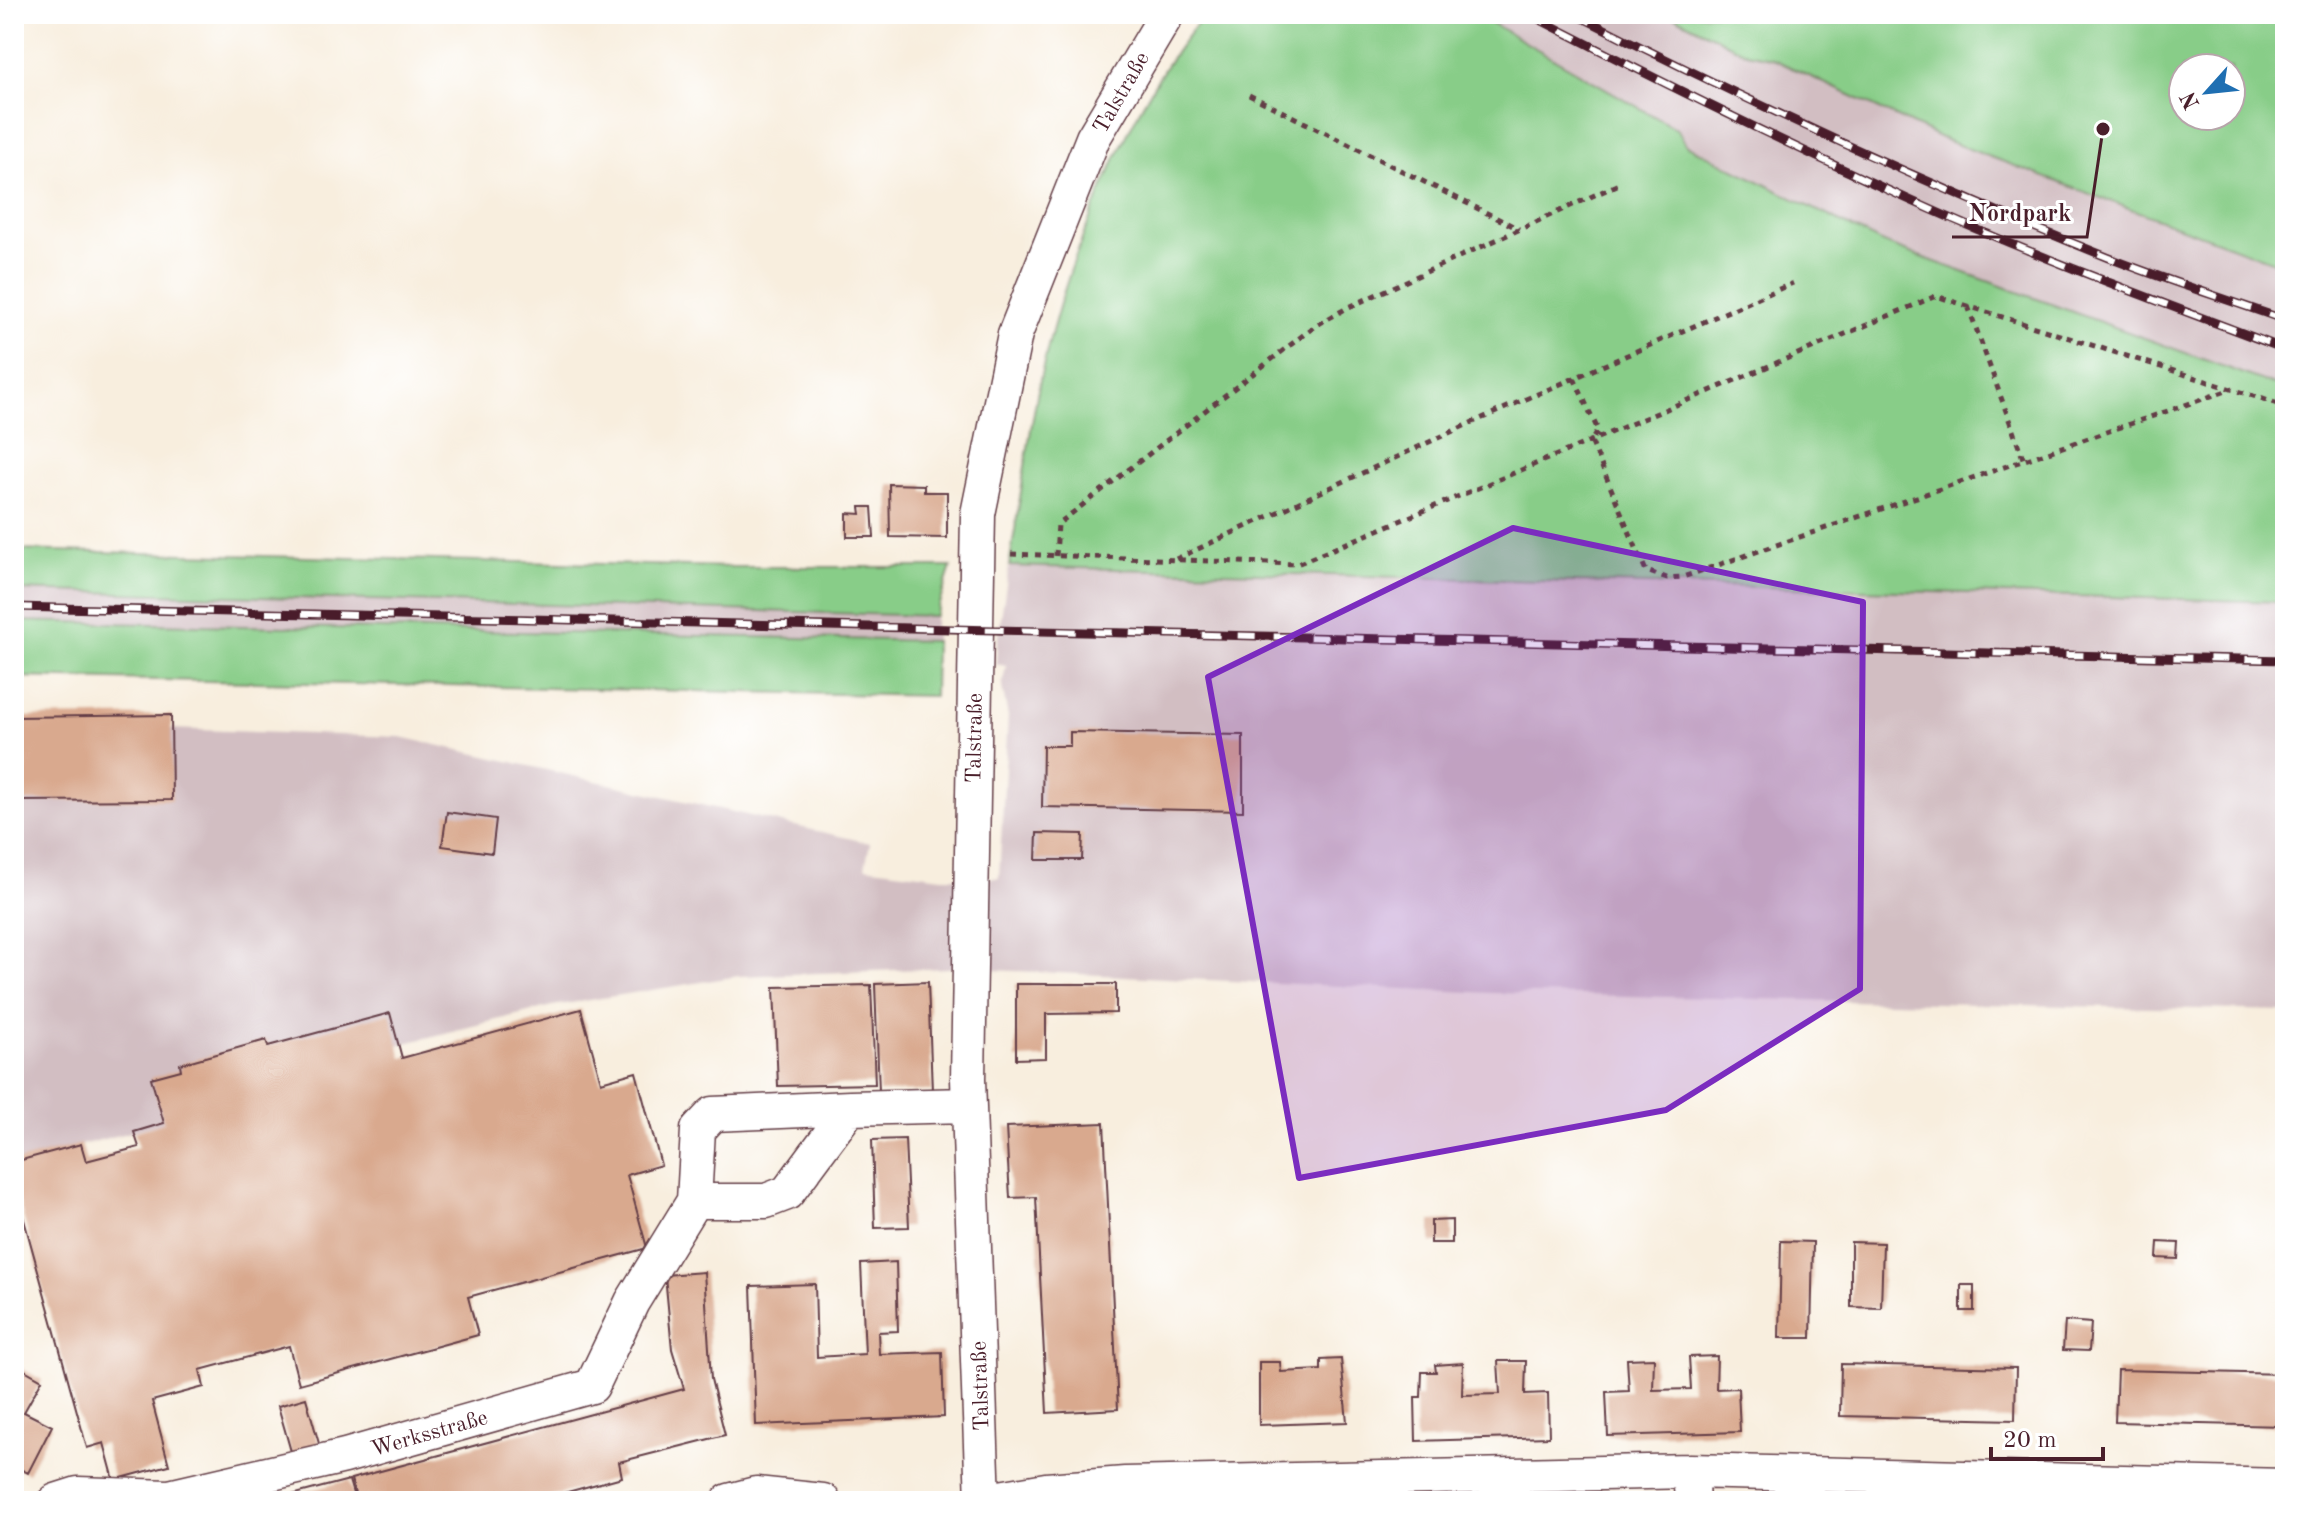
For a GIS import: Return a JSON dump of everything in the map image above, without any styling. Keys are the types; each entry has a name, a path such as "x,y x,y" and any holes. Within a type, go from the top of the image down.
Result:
{"street":[{"name":"Talstraße","path":"983,1501 968,1105 978,514 1015,334 1093,138 1167,14"},
{"name":"Werksstraße","path":"56,1501 78,1494 169,1497 345,1456 592,1386 632,1302 694,1201 698,1130 713,1114 968,1105"},
{"path":"694,1201 766,1201 787,1193 850,1108"},
{"path":"983,1501 1046,1490 1125,1484 2285,1486"},
{"path":"729,1501 756,1494 823,1501"}],"path":[{"path":"1249,95 1520,229"},
{"path":"1056,556 1058,524 1315,326 1347,308 1619,184"},
{"path":"1175,560 1574,378 1793,283"},
{"path":"978,553 1297,564 1936,296 2285,406"},
{"path":"1968,306 2024,461"},
{"path":"1574,378 1598,430 1591,441"},
{"path":"1591,441 1646,571 1667,578 1683,577 2232,389"}],"highlighted area":[{"path":"1513,528 1863,602 1860,989 1666,1110 1299,1178 1208,677"}],"shaded area":[{"path":"1476,14 1669,14 1746,53 1771,58 1950,142 2285,266 2285,389 1883,243 1686,145 1677,130"},
{"path":"1009,566 2285,602 2285,1011 1491,993 949,968 739,976 552,1006 398,1045 389,1013 268,1046 265,1041 180,1064 181,1070 152,1078 164,1123 14,1163 14,801 171,800 170,729 401,737 870,843 865,867 942,877 999,878 1008,716 1002,687 1006,666 996,664"},
{"path":"14,590 935,616 935,641 14,621"}],"green space":[{"path":"1206,14 1476,14 1678,130 1686,145 1883,243 2285,389 2285,602 1009,566 1041,375 1066,284 1104,184 1127,136 1151,90"},
{"path":"1669,14 2285,14 2285,266 1950,142 1771,58 1746,53"},
{"path":"14,550 733,567 951,567 935,616 14,590"},
{"path":"14,621 935,641 934,696 14,677"}],"building":[{"path":"889,484 924,485 924,492 947,492 947,538 890,537"},
{"path":"860,507 872,507 874,537 847,537 847,513 861,514"},
{"path":"171,715 172,800 14,801 14,717"},
{"path":"1070,732 1243,735 1243,811 1042,807 1043,746 1070,746"},
{"path":"447,812 496,819 492,853 442,846"},
{"path":"1037,833 1083,834 1082,860 1036,860"},
{"path":"928,982 932,1091 879,1092 875,984"},
{"path":"1016,984 1116,984 1116,1013 1046,1014 1046,1058 1016,1059"},
{"path":"871,985 875,1084 778,1086 774,987"},
{"path":"581,1009 601,1082 636,1072 661,1165 627,1175 647,1248 468,1297 478,1335 299,1384 289,1346 200,1370 204,1387 152,1401 169,1465 114,1480 104,1443 87,1448 18,1198 14,1199 14,1162 81,1144 86,1161 139,1147 134,1132 164,1123 151,1078 181,1070 180,1064 266,1040 268,1046 390,1013 402,1058"},
{"path":"1104,1123 1118,1409 1047,1413 1036,1197 1010,1198 1006,1127"},
{"path":"905,1139 909,1227 875,1228 872,1140"},
{"path":"1452,1220 1452,1243 1431,1243 1431,1221"},
{"path":"1781,1241 1813,1242 1811,1338 1779,1338"},
{"path":"1851,1242 1883,1243 1881,1308 1851,1307"},
{"path":"2158,1242 2179,1243 2178,1259 2157,1258"},
{"path":"896,1262 898,1331 878,1332 879,1354 942,1352 944,1417 756,1425 751,1286 815,1284 817,1357 865,1354 861,1264"},
{"path":"704,1272 711,1379 725,1435 619,1462 622,1477 535,1501 357,1501 351,1479 684,1389 672,1349 665,1275"},
{"path":"1961,1285 1974,1285 1974,1311 1961,1311"},
{"path":"2065,1321 2091,1323 2089,1351 2063,1350"},
{"path":"1717,1356 1716,1389 1738,1388 1740,1432 1608,1436 1606,1392 1629,1391 1627,1359 1654,1358 1653,1390 1691,1389 1689,1357"},
{"path":"1341,1359 1347,1422 1259,1425 1259,1362 1280,1362 1281,1372 1321,1370 1321,1360"},
{"path":"1498,1361 1526,1361 1525,1394 1548,1393 1549,1437 1416,1441 1415,1397 1421,1397 1422,1372 1436,1372 1435,1365 1463,1363 1462,1395 1500,1394"},
{"path":"14,1364 42,1380 24,1412 52,1426 28,1473 14,1466"},
{"path":"1841,1364 2016,1368 2015,1420 1840,1416"},
{"path":"2117,1370 2285,1374 2285,1426 2115,1422"},
{"path":"306,1398 322,1454 294,1462 278,1406"},
{"path":"349,1480 355,1501 273,1501 273,1500"}],"railway":[{"path":"1529,14 1719,110 1912,201 2051,260 2285,349"},
{"path":"1575,14 1706,79 1972,201 2129,265 2285,320"},
{"path":"14,607 2285,660"}],"place":[{"name":"Nordpark","path":"2103,129"}]}
